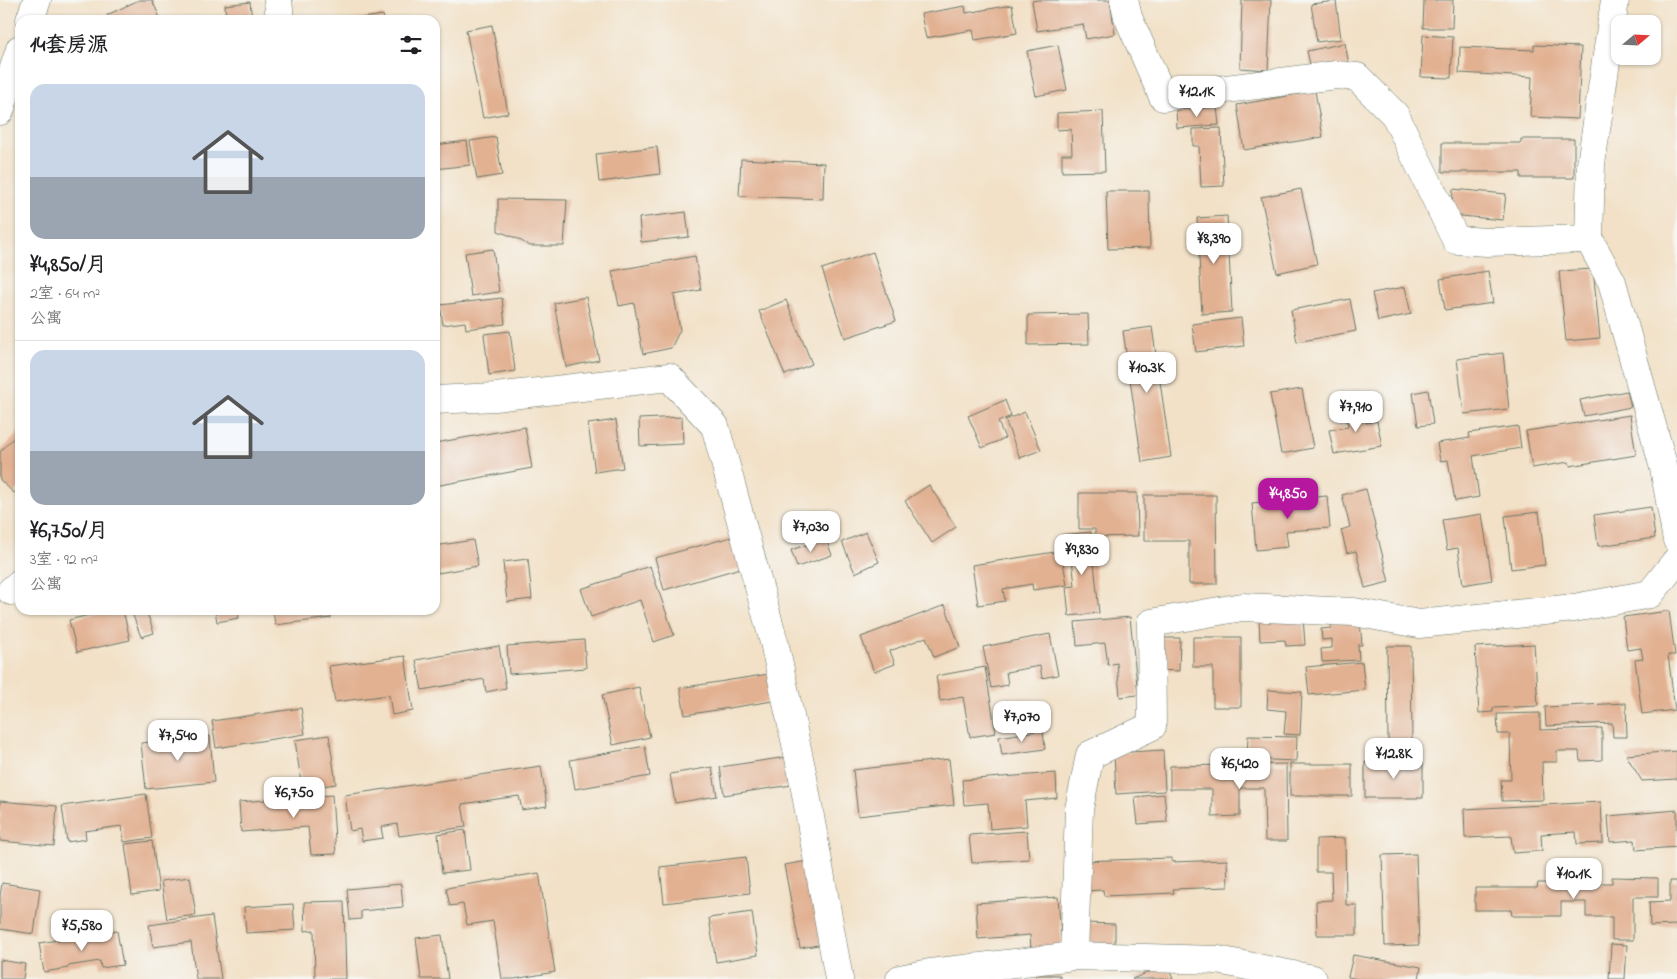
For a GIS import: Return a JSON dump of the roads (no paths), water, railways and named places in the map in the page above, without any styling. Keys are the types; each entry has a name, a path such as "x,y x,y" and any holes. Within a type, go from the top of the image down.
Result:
{"lane":[{"path":"32,15 37,0"},
{"path":"278,0 280,15"},
{"path":"1124,0 1128,16 1163,96 1336,75 1357,77 1394,115 1456,240 1487,242 1589,239"},
{"path":"1615,0 1591,164 1589,239 1612,282 1664,468 1677,540"},
{"path":"0,112 15,65"},
{"path":"440,400 495,397 669,377 715,426 776,652 802,772 840,979"},
{"path":"1074,956 1079,808 1090,755 1152,726 1151,623 1242,607 1354,612 1419,624 1574,608 1650,594 1677,560"},
{"path":"900,979 930,973 1074,956 1218,960 1312,979"}]}
